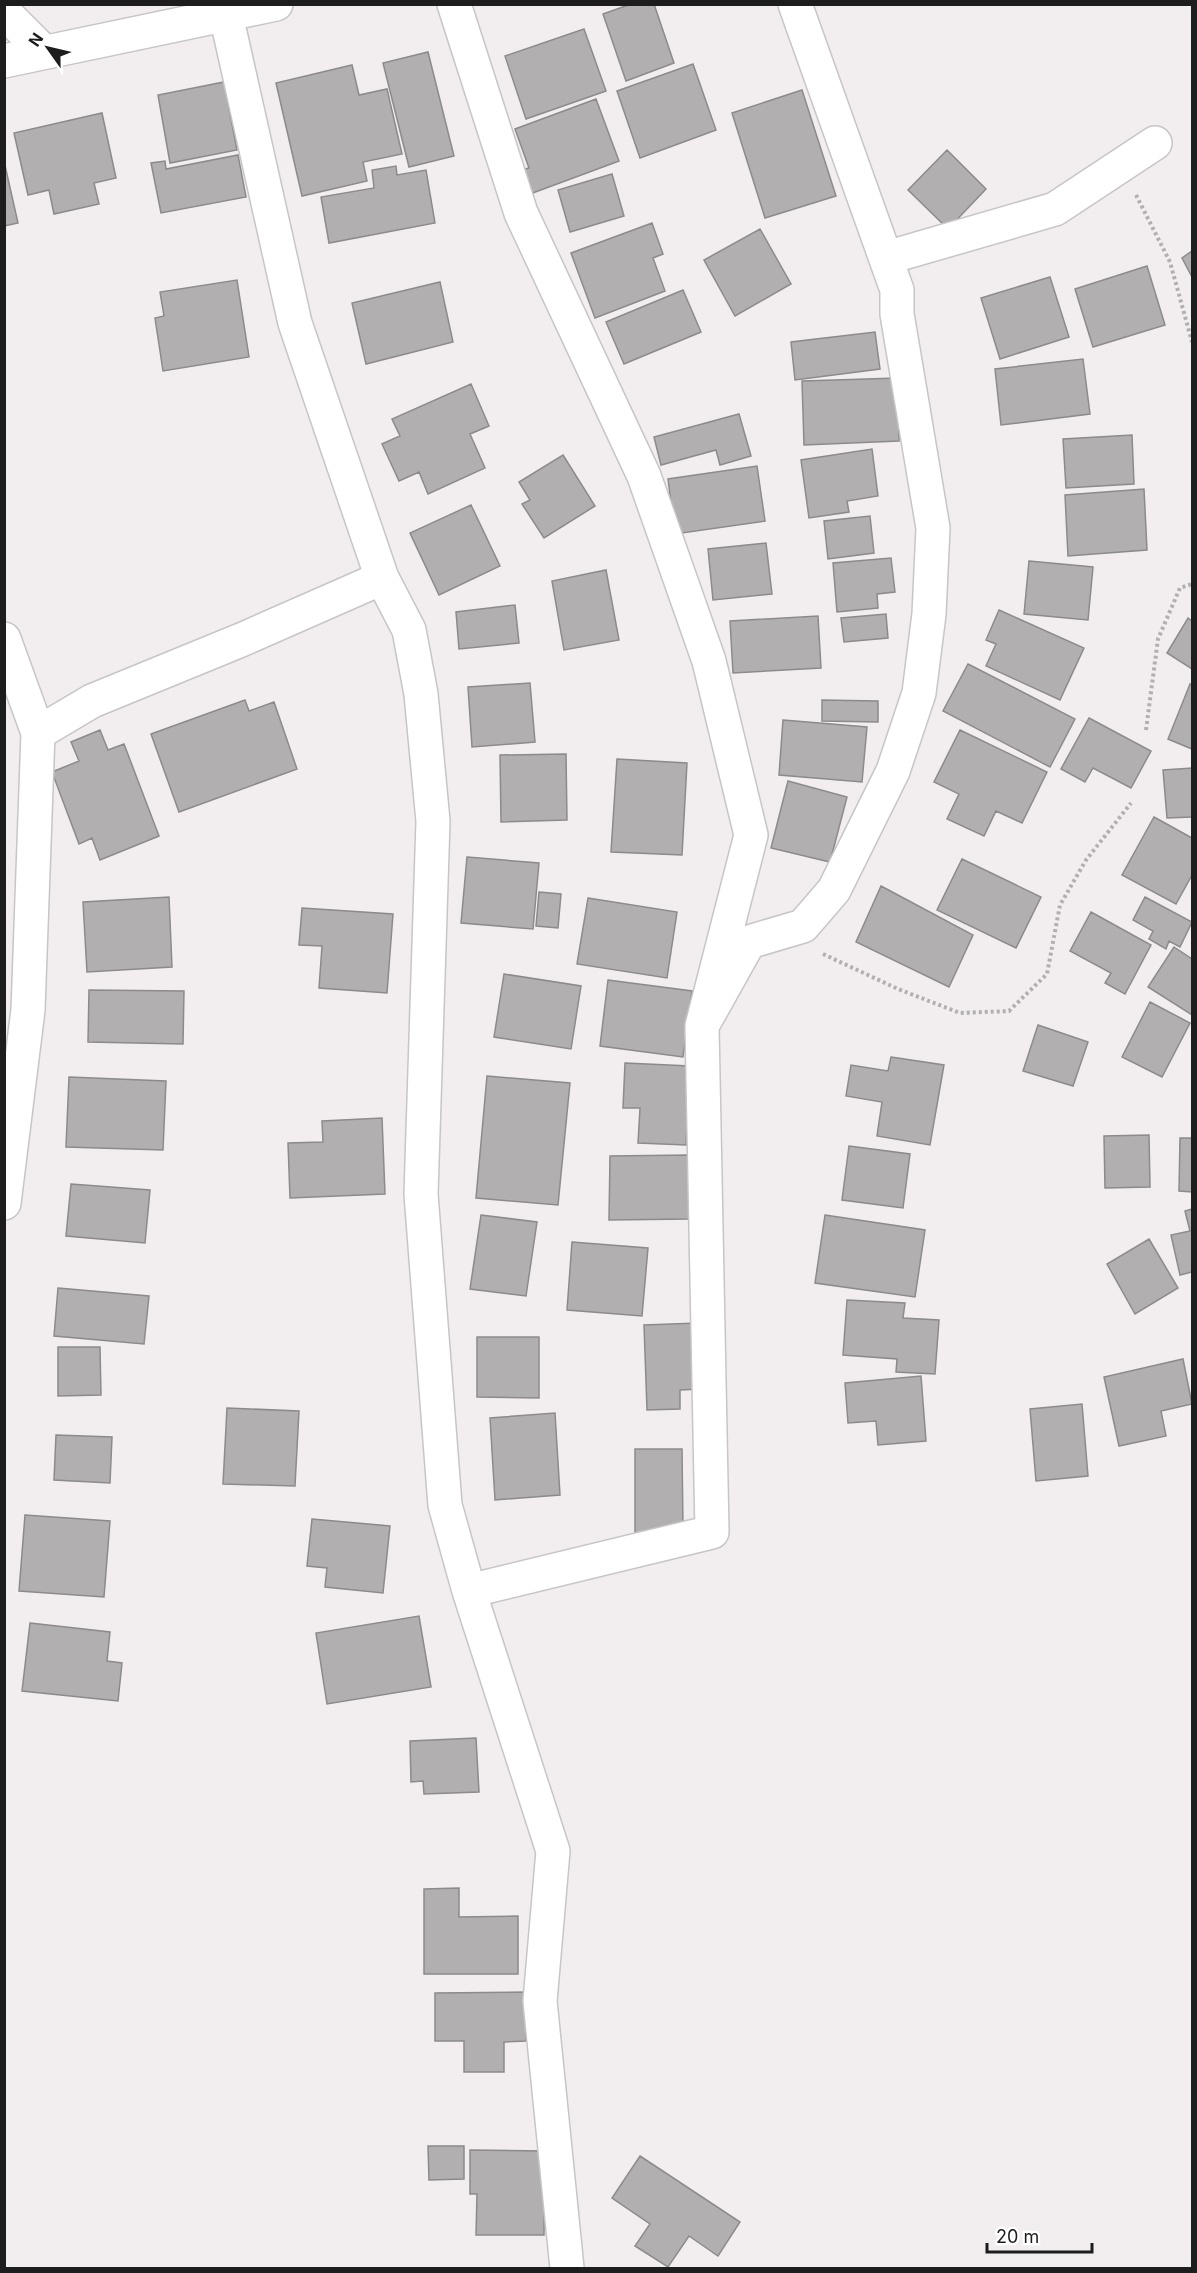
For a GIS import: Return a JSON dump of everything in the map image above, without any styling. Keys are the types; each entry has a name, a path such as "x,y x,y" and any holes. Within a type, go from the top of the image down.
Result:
{"street":[{"path":"4,61 276,4"},
{"path":"454,4 521,213 644,476 714,685 751,836 702,1026 712,1532 470,1591"},
{"path":"702,1026 749,942 803,926 834,890 893,771 919,693 929,614 933,528 897,314 897,290 795,4"},
{"path":"4,12 43,51"},
{"path":"226,15 295,323 382,578 410,630 421,694 433,821 421,1194 445,1505 470,1591 554,1851 540,2001 567,2268"},
{"path":"886,258 1055,209 1155,142"},
{"path":"38,733 92,701 241,640 382,578"},
{"path":"4,639 38,733 28,1010 9,1120 4,1203"}],"path":[{"path":"1120,165 1170,262 1192,342"},
{"path":"1146,730 1158,639 1180,588 1192,584"},
{"path":"779,933 898,989 960,1013 1009,1011 1047,974 1060,905 1086,860 1131,803"}],"building":[{"path":"631,4 654,4 674,63 626,81 603,14"},
{"path":"584,29 606,91 526,119 505,56"},
{"path":"428,52 454,156 409,167 383,63"},
{"path":"693,64 716,130 640,158 617,91"},
{"path":"352,65 359,95 387,89 402,154 363,162 367,181 302,196 276,83"},
{"path":"224,82 237,150 170,163 158,95"},
{"path":"802,90 836,196 765,218 732,113"},
{"path":"596,99 619,161 530,194 521,170 529,168 515,129"},
{"path":"102,113 116,178 94,183 99,204 54,214 49,190 28,195 14,133"},
{"path":"947,150 986,189 948,229 908,190"},
{"path":"238,155 246,197 161,213 151,163 165,161 166,169"},
{"path":"4,161 18,223 4,226"},
{"path":"396,166 397,175 426,170 435,223 329,243 321,197 374,188 372,170"},
{"path":"612,174 624,216 570,232 558,190"},
{"path":"652,223 663,254 653,258 665,291 595,318 571,253"},
{"path":"760,229 791,284 735,316 704,260"},
{"path":"1192,251 1192,277 1182,258"},
{"path":"1147,266 1165,325 1093,347 1075,289"},
{"path":"1050,277 1069,337 1000,359 981,298"},
{"path":"237,280 249,357 163,371 155,318 164,316 160,292"},
{"path":"440,282 453,342 366,364 352,303"},
{"path":"683,290 701,332 624,364 606,322"},
{"path":"875,332 880,369 795,380 791,342"},
{"path":"1083,359 1090,414 1001,425 995,369"},
{"path":"898,378 899,441 804,445 802,381"},
{"path":"471,384 489,426 470,434 485,468 428,494 419,472 399,481 382,444 400,436 392,419"},
{"path":"739,414 751,456 720,465 716,450 661,465 654,437"},
{"path":"1132,435 1134,484 1066,488 1063,439"},
{"path":"872,449 878,496 847,501 849,512 809,518 801,460"},
{"path":"563,455 595,506 544,538 522,504 530,500 519,482"},
{"path":"757,466 765,521 675,534 668,479"},
{"path":"1144,489 1147,550 1068,556 1065,495"},
{"path":"471,505 500,566 439,595 410,533"},
{"path":"870,516 874,553 828,559 824,521"},
{"path":"766,543 772,594 713,600 708,549"},
{"path":"891,558 895,592 877,594 878,608 837,612 833,563"},
{"path":"1029,561 1093,567 1088,620 1024,614"},
{"path":"606,570 619,640 564,650 552,581"},
{"path":"515,605 519,643 459,649 456,612"},
{"path":"999,610 1084,648 1060,700 986,666 996,644 986,640"},
{"path":"886,614 888,638 844,642 841,618"},
{"path":"818,616 821,668 733,673 730,621"},
{"path":"1188,618 1192,621 1192,669 1167,653"},
{"path":"968,664 1075,719 1050,767 943,711"},
{"path":"530,683 535,742 472,747 468,687"},
{"path":"1190,684 1192,685 1192,749 1168,739"},
{"path":"245,700 249,711 274,702 297,769 179,812 151,734"},
{"path":"822,700 878,701 878,722 822,721"},
{"path":"1089,718 1151,751 1131,788 1093,768 1085,782 1061,769"},
{"path":"783,720 867,727 862,782 779,775"},
{"path":"100,730 108,750 124,744 159,836 100,860 92,838 79,844 52,772 79,761 71,742"},
{"path":"960,730 1047,772 1022,823 996,811 984,836 947,819 959,794 934,782"},
{"path":"566,754 567,820 501,822 500,755"},
{"path":"617,759 687,763 682,855 611,852"},
{"path":"1192,768 1192,817 1167,818 1163,770"},
{"path":"788,781 847,797 830,862 771,848"},
{"path":"1154,817 1192,838 1192,875 1176,904 1122,875"},
{"path":"467,857 539,863 533,929 461,923"},
{"path":"962,859 1041,897 1016,948 937,910"},
{"path":"881,886 973,935 949,987 856,942"},
{"path":"539,892 561,894 558,928 536,926"},
{"path":"169,897 172,967 87,972 83,902"},
{"path":"1145,897 1192,922 1180,947 1169,941 1166,949 1149,939 1153,931 1133,920"},
{"path":"588,898 677,912 667,978 577,964"},
{"path":"302,908 393,914 387,993 319,988 322,946 299,945"},
{"path":"1091,912 1151,945 1125,994 1105,983 1111,973 1070,951"},
{"path":"1174,947 1192,959 1192,1015 1148,987"},
{"path":"504,974 581,986 571,1049 494,1037"},
{"path":"608,980 692,991 683,1057 600,1046"},
{"path":"89,990 184,991 183,1044 88,1042"},
{"path":"1150,1002 1190,1023 1162,1077 1122,1057"},
{"path":"1038,1025 1088,1042 1073,1086 1023,1071"},
{"path":"891,1057 944,1065 930,1145 877,1136 882,1102 846,1096 851,1065 888,1071"},
{"path":"625,1063 690,1066 686,1145 638,1143 640,1108 623,1108"},
{"path":"487,1076 570,1083 558,1205 476,1198"},
{"path":"69,1077 166,1081 163,1150 66,1147"},
{"path":"382,1118 385,1194 290,1198 288,1143 323,1142 322,1121"},
{"path":"1149,1135 1150,1187 1105,1188 1104,1136"},
{"path":"1180,1138 1192,1138 1192,1192 1179,1191"},
{"path":"849,1146 910,1154 903,1208 842,1200"},
{"path":"689,1155 689,1219 609,1220 610,1156"},
{"path":"71,1184 150,1190 145,1243 66,1236"},
{"path":"1192,1209 1192,1272 1180,1275 1171,1235 1190,1231 1185,1211"},
{"path":"481,1215 537,1222 526,1296 470,1289"},
{"path":"825,1215 925,1230 915,1297 815,1283"},
{"path":"1149,1239 1178,1288 1135,1314 1107,1264"},
{"path":"572,1242 648,1248 642,1316 567,1310"},
{"path":"58,1288 149,1296 144,1344 54,1336"},
{"path":"847,1300 905,1303 903,1318 939,1320 935,1374 896,1372 897,1359 843,1355"},
{"path":"698,1323 700,1389 680,1390 680,1409 647,1410 644,1325"},
{"path":"477,1337 539,1337 539,1398 477,1397"},
{"path":"58,1347 100,1347 101,1395 58,1396"},
{"path":"1183,1359 1192,1404 1161,1411 1166,1436 1119,1446 1104,1377"},
{"path":"921,1376 926,1441 878,1445 876,1421 848,1423 845,1383"},
{"path":"1082,1404 1088,1476 1036,1481 1030,1409"},
{"path":"227,1408 299,1411 295,1486 223,1484"},
{"path":"555,1413 560,1495 495,1500 490,1418"},
{"path":"56,1435 112,1437 110,1483 54,1480"},
{"path":"635,1449 682,1449 683,1527 635,1538"},
{"path":"25,1515 110,1521 104,1597 19,1591"},
{"path":"312,1519 390,1526 383,1593 325,1587 327,1568 307,1566"},
{"path":"419,1616 431,1687 327,1704 316,1633"},
{"path":"30,1623 110,1632 107,1661 122,1663 118,1701 22,1691"},
{"path":"476,1738 479,1792 424,1794 423,1781 411,1782 410,1741"},
{"path":"459,1888 459,1917 518,1916 518,1974 424,1974 424,1889"},
{"path":"526,1992 526,2041 504,2042 504,2072 464,2072 464,2041 435,2041 435,1993"},
{"path":"428,2146 464,2146 464,2179 429,2180"},
{"path":"470,2150 545,2151 544,2235 476,2235 477,2194 470,2194"},
{"path":"640,2156 740,2222 718,2256 689,2236 668,2267 635,2246 650,2224 612,2198"}]}
